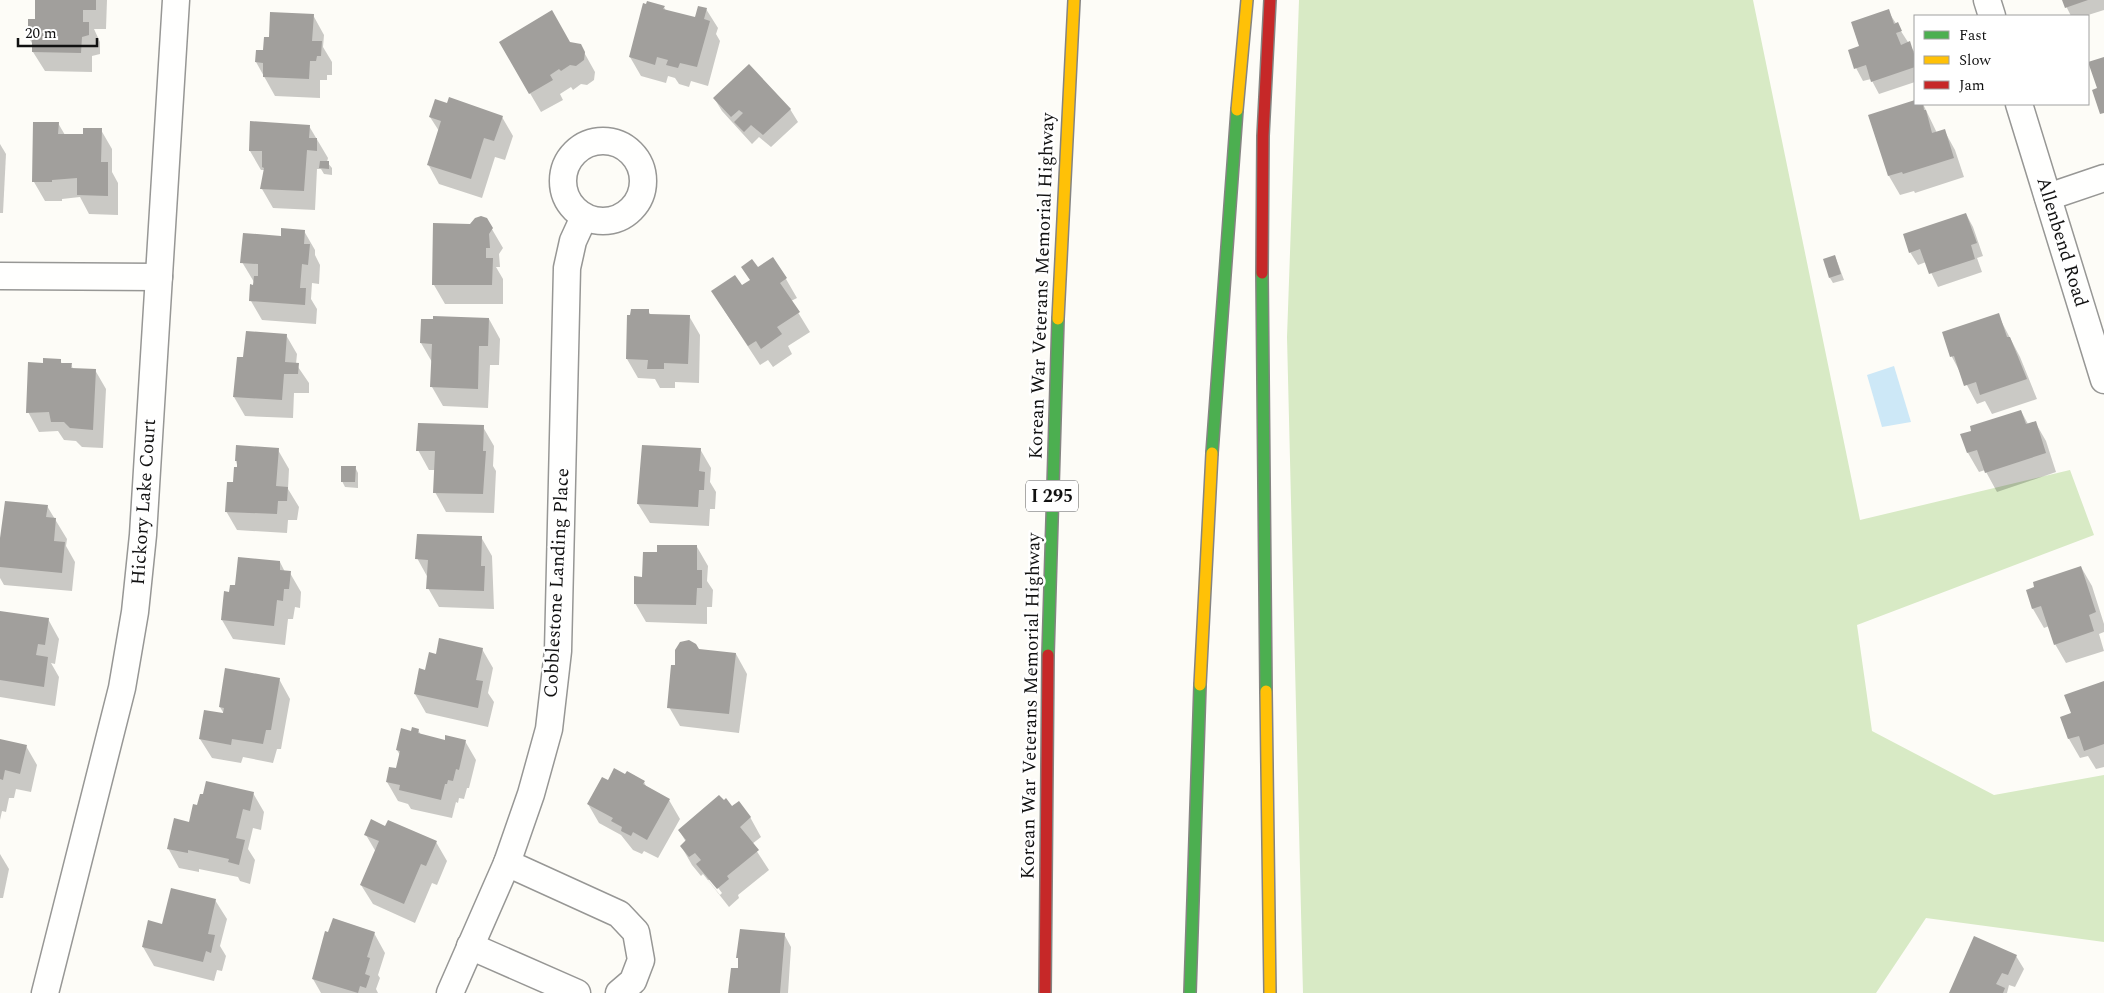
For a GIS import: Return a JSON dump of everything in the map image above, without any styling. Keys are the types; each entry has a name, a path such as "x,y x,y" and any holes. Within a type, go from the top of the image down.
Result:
{"highway":[{"name":"Korean War Veterans Memorial Highway","path":"1045,993 1046,798 1053,426 1065,135 1074,0"},
{"path":"1190,993 1201,632 1214,391 1231,158 1246,0"},
{"path":"1270,0 1263,136 1262,347 1270,993"}],"street":[{"name":"Hickory Lake Court","path":"45,993 122,688 135,612 144,535 176,0"},
{"path":"1988,0 1992,15"},
{"name":"Allenbend Road","path":"2019,105 2104,380"},
{"path":"2048,197 2104,178"},
{"name":"Cobblestone Landing Place","path":"450,993 507,863 549,729 558,651 567,268 572,241 584,217"},
{"path":"0,276 159,277"},
{"path":"507,863 619,914 636,932 640,960 633,981 618,993"},
{"path":"470,946 577,993"}],"green space":[{"path":"1299,0 1753,0 1860,520 2070,470 2094,535 1857,625 1872,731 1994,795 2104,775 2104,942 1926,918 1876,993 1303,993 1287,337"}],"water":[{"path":"1894,366 1911,422 1882,427 1867,375"}],"building":[{"path":"35,0 96,0 96,10 83,10 83,22 89,22 89,35 82,37 81,53 32,52 32,38 28,38 28,19 35,19"},
{"path":"2062,0 2088,0 2065,8"},
{"path":"647,1 665,6 663,9 695,17 698,6 707,8 704,19 710,21 697,67 680,63 678,68 666,65 668,60 657,57 655,65 629,57 643,3 646,4"},
{"path":"1889,9 1894,24 1898,22 1902,31 1896,33 1901,45 1910,41 1914,54 1914,67 1871,82 1866,65 1854,69 1848,50 1859,46 1851,22"},
{"path":"552,10 570,42 581,44 585,52 584,60 576,66 570,65 561,71 559,69 550,75 553,80 529,94 499,42"},
{"path":"270,12 314,14 312,41 322,41 321,56 317,56 316,61 310,61 309,79 263,77 263,63 255,62 256,50 263,50 264,37 269,37"},
{"path":"2104,57 2104,113 2100,114 2092,90 2097,88 2089,62"},
{"path":"749,64 791,109 763,135 751,125 744,132 734,122 743,113 739,110 731,117 713,98"},
{"path":"449,97 503,116 494,141 484,138 471,179 427,165 441,121 429,117 435,99 447,103"},
{"path":"1914,100 1914,105 1923,105 1924,110 1926,110 1932,133 1945,129 1954,158 1903,174 1902,172 1888,176 1868,115"},
{"path":"250,121 310,125 309,138 317,138 317,151 307,150 304,191 260,189 264,168 262,167 262,151 249,151"},
{"path":"33,122 59,122 58,134 83,134 83,128 102,128 101,162 108,162 108,196 77,195 77,178 52,180 52,182 32,182"},
{"path":"320,161 329,161 329,169 319,168"},
{"path":"1966,213 1977,243 1971,245 1975,259 1929,274 1920,249 1909,253 1903,234"},
{"path":"481,216 487,218 493,228 489,234 490,248 486,248 486,258 493,258 492,285 432,285 433,223 470,224 475,218"},
{"path":"281,228 305,230 304,244 310,244 308,265 302,264 300,288 306,288 305,305 249,301 250,284 253,285 254,276 258,276 258,264 240,263 243,233 281,236"},
{"path":"1835,255 1841,274 1829,278 1823,259"},
{"path":"773,257 787,278 780,283 800,312 777,327 782,334 761,349 756,341 748,346 711,291 735,275 742,285 750,280 741,267 752,259 758,267"},
{"path":"631,309 649,309 649,314 690,315 688,364 664,363 664,369 647,369 648,360 626,359 627,315 630,315"},
{"path":"1999,313 2007,337 2010,337 2027,379 1980,395 1976,382 1964,386 1954,356 1950,357 1942,332"},
{"path":"433,316 489,318 488,346 479,346 478,389 430,387 432,344 420,343 421,319 433,319"},
{"path":"246,331 287,334 285,362 299,363 298,374 284,374 282,400 233,397 237,357 243,357"},
{"path":"43,358 61,359 61,363 72,363 71,368 96,369 93,430 70,428 64,422 51,422 49,412 26,413 28,362 43,363"},
{"path":"2021,410 2026,424 2036,421 2046,453 1985,473 1977,450 1967,453 1960,434 1971,431 1970,426"},
{"path":"418,423 484,425 483,451 486,451 483,494 433,493 435,451 416,451"},
{"path":"236,445 279,448 276,486 288,487 287,501 278,501 277,514 225,512 227,482 233,482 234,467 237,467 237,461 235,461"},
{"path":"642,445 701,448 699,471 705,472 704,490 699,490 698,507 637,504"},
{"path":"341,466 356,466 355,482 341,482"},
{"path":"5,501 48,505 46,517 56,518 54,541 65,542 62,573 0,567 0,538"},
{"path":"417,534 482,536 481,566 485,566 484,591 426,589 428,560 415,559"},
{"path":"657,545 697,545 697,570 702,570 702,588 697,588 696,605 634,604 634,576 642,577 643,552 657,552"},
{"path":"238,557 280,561 280,570 291,571 289,589 284,589 283,601 277,600 274,626 221,620 224,591 229,592 230,585 235,585"},
{"path":"2081,566 2096,612 2089,615 2094,631 2054,645 2041,606 2032,609 2026,590 2034,587 2033,582"},
{"path":"0,611 49,618 45,645 38,644 36,655 48,657 44,687 0,680"},
{"path":"439,638 483,648 476,680 483,681 478,708 414,694 419,668 425,670 429,652 436,654"},
{"path":"689,640 696,644 699,649 736,653 729,714 667,708 671,665 675,665 675,650 680,642"},
{"path":"225,668 280,678 271,730 266,730 263,744 232,739 231,745 199,739 204,710 223,713 224,708 219,707"},
{"path":"2104,681 2104,744 2084,751 2079,736 2068,739 2060,717 2071,713 2064,695"},
{"path":"412,727 419,729 418,733 445,740 445,735 466,740 459,770 456,769 453,781 448,780 447,784 445,784 441,800 399,790 400,785 386,782 389,767 396,768 400,751 396,750 401,728 411,731"},
{"path":"0,739 27,745 20,774 5,770 3,780 0,779"},
{"path":"614,768 625,774 627,771 645,781 643,784 670,799 647,840 633,832 631,836 621,831 622,827 611,821 613,818 587,804 602,777 608,780"},
{"path":"206,781 254,792 250,811 243,809 236,838 245,840 239,865 228,862 229,859 188,850 188,853 167,849 174,818 189,822 193,804 197,805 200,794 203,794"},
{"path":"719,795 724,800 726,798 732,806 739,801 751,817 740,827 759,850 727,876 729,879 717,889 696,864 701,860 695,853 689,857 680,846 686,840 678,830"},
{"path":"371,819 385,826 388,820 437,841 426,866 421,864 404,904 360,885 379,841 364,835"},
{"path":"171,888 216,899 208,934 215,935 211,953 206,951 203,962 142,947 148,920 162,924"},
{"path":"333,918 375,932 367,957 370,958 365,974 370,976 366,988 360,986 358,993 312,979 325,931 328,932"},
{"path":"740,929 785,933 780,993 728,993 731,968 738,968 738,958 736,958"},
{"path":"1974,936 2017,955 2008,975 2002,973 1996,984 2005,988 2003,993 1949,993"}],"traffic: fast":[{"path":"1212,453 1237,110"},
{"path":"1262,273 1266,691"},
{"path":"1048,655 1058,319"},
{"path":"1190,993 1200,685"}],"traffic: slow":[{"path":"1058,319 1074,0"},
{"path":"1237,110 1247,0"},
{"path":"1200,685 1212,453"},
{"path":"1266,691 1270,993"}],"traffic: jam":[{"path":"1262,273 1263,136 1270,0"},
{"path":"1045,993 1048,655"}]}
